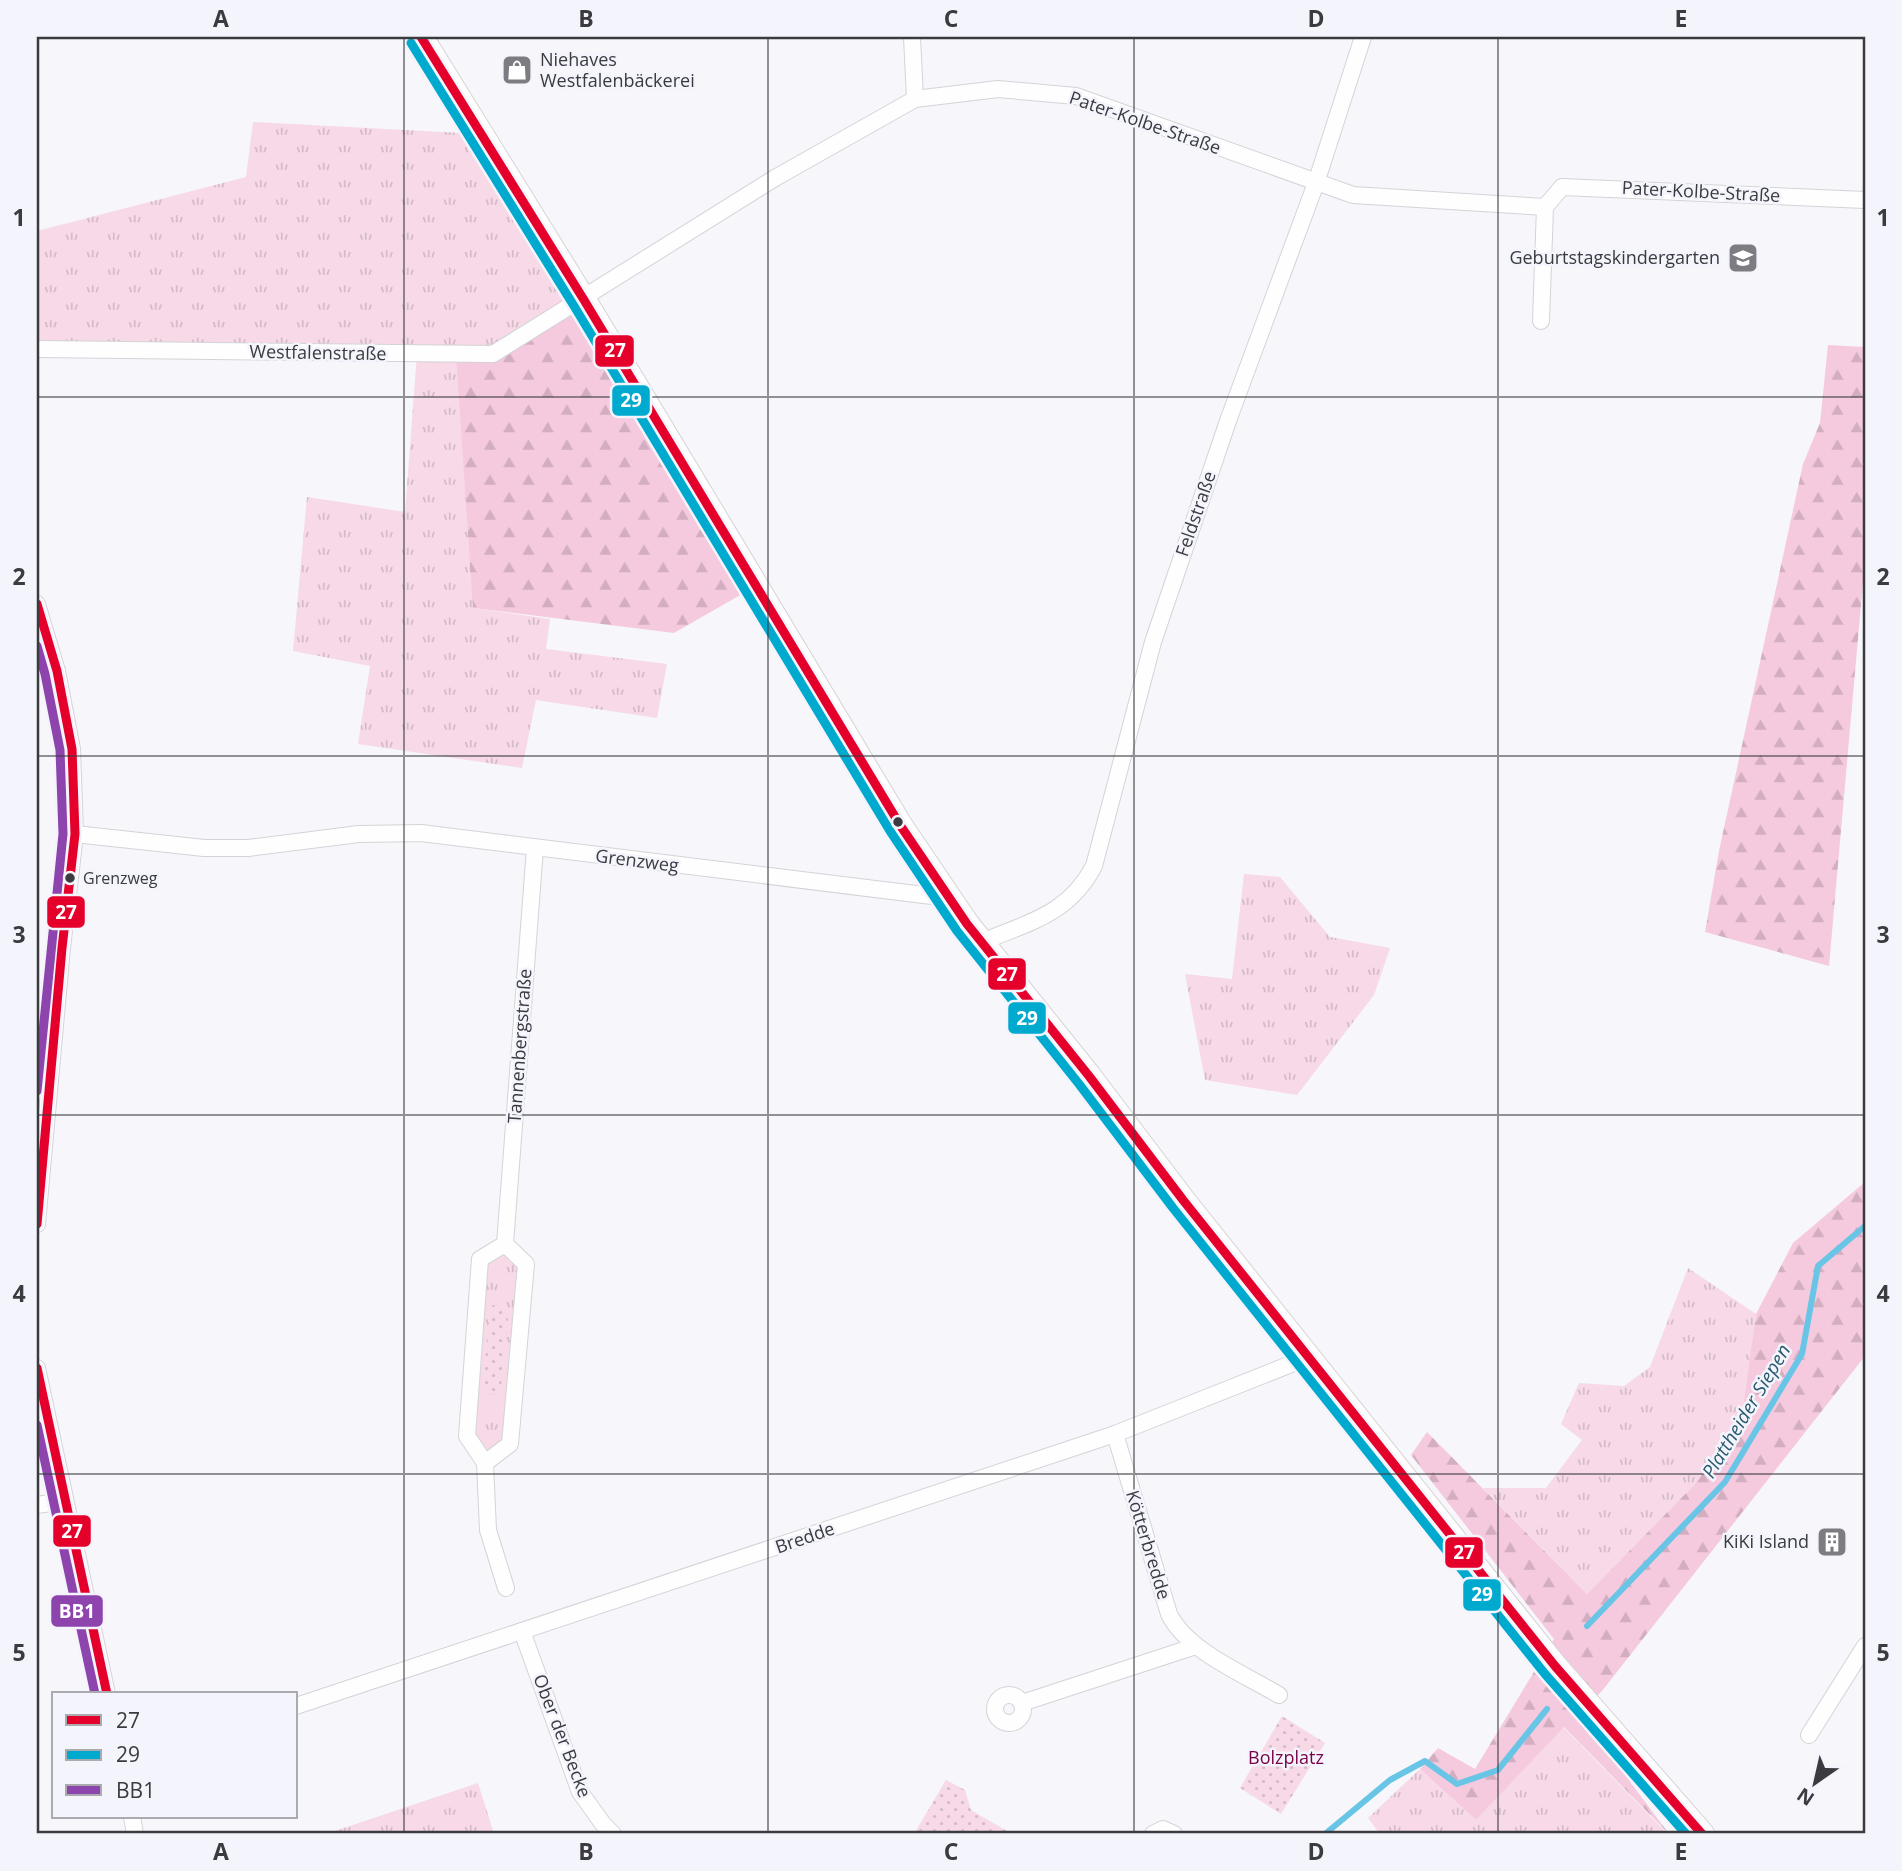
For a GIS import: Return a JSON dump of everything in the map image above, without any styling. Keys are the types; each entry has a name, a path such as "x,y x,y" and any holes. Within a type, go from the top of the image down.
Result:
{"main road":[{"path":"421,37 584,300 900,825 948,898 1183,1200 1555,1666 1702,1834"}],"street":[{"path":"912,37 915,99"},
{"name":"Feldstraße","path":"982,942 1052,912 1072,898 1085,883 1094,866 1153,642 1229,418 1316,183 1363,37"},
{"name":"Pater-Kolbe-Straße","path":"584,300 775,178 915,99 998,89 1076,96 1353,195 1545,207 1562,187 1865,200"},
{"path":"1541,321 1545,207"},
{"name":"Westfalenstraße","path":"37,349 493,355 584,300"},
{"path":"37,604 57,671 72,749 75,834 37,1224"},
{"path":"37,670 57,671"},
{"name":"Grenzweg","path":"75,834 204,848 248,848 359,834 421,833 948,898"},
{"name":"Tannenbergstraße","path":"505,1244 535,848"},
{"path":"485,1463 510,1444 526,1264 505,1244 481,1259 467,1436 485,1463 488,1530 506,1588"},
{"name":"Bredde","path":"298,1705 1115,1434 1309,1357"},
{"path":"37,1368 107,1692"},
{"name":"Kötterbredde","path":"1115,1434 1169,1614 1176,1628 1196,1646 1279,1695"},
{"path":"37,1505 64,1501"},
{"name":"Ober der Becke","path":"522,1631 580,1792 613,1834"},
{"path":"1022,1703 1196,1646"},
{"path":"1809,1735 1865,1646"},
{"path":"1153,1834 1163,1829 1174,1834"}],"green space":[{"path":"253,122 481,134 584,300 473,608 550,619 546,649 667,664 657,718 536,700 522,768 358,744 370,666 293,651 307,497 405,512 417,354 37,349 37,231 246,177"},
{"path":"584,300 756,586 674,633 473,608 456,354 493,354"},
{"path":"1828,345 1865,347 1865,559 1829,966 1705,932 1719,851 1803,464 1820,423"},
{"path":"1244,874 1280,877 1330,937 1390,948 1374,995 1297,1095 1205,1080 1185,974 1232,979"},
{"path":"1865,1182 1865,1356 1602,1691 1579,1713 1669,1834 1564,1727 1476,1820 1420,1769 1438,1748 1475,1769 1554,1639 1411,1455 1427,1432 1587,1594 1697,1482 1742,1416 1756,1314 1793,1243"},
{"path":"505,1251 521,1267 507,1441 486,1457 471,1434 486,1262"},
{"path":"1688,1268 1756,1314 1743,1416 1697,1482 1587,1594 1483,1488 1546,1488 1582,1440 1561,1424 1579,1383 1624,1386 1650,1367"},
{"path":"491,1305 509,1307 500,1395 481,1394"},
{"name":"Bolzplatz","path":"1282,1716 1325,1743 1281,1814 1240,1788"},
{"path":"1563,1727 1668,1834 1380,1834 1368,1818 1420,1769 1476,1820"},
{"path":"946,1780 965,1790 971,1810 1012,1834 914,1834"},
{"path":"478,1783 494,1834 326,1834"}],"waterway":[{"name":"Plattheider Siepen","path":"1587,1626 1725,1482 1802,1354 1818,1266 1865,1226"},
{"name":"Plattheider Siepen","path":"1325,1834 1390,1780 1425,1761 1457,1784 1498,1770 1547,1709"}],"transit line":[{"name":"27","path":"421,37 584,300 900,825 967,924 1089,1076 1183,1200 1555,1666 1702,1834"},
{"name":"29","path":"411,43 574,306 890,831 957,931 1079,1084 1173,1208 1545,1674 1686,1834"},
{"name":"27","path":"37,604 57,671 72,749 75,834 37,1224"},
{"name":"BB1","path":"37,646 60,750 63,834 37,1091"},
{"name":"27","path":"37,1368 107,1692"},
{"name":"BB1","path":"37,1425 95,1692"}],"place":[{"name":"Niehaves Westfalenbäckerei","path":"517,70"},
{"name":"Geburtstagskindergarten","path":"1743,258"},
{"name":"Grenzweg","path":"70,878"},
{"name":"KiKi Island","path":"1832,1542"}]}
